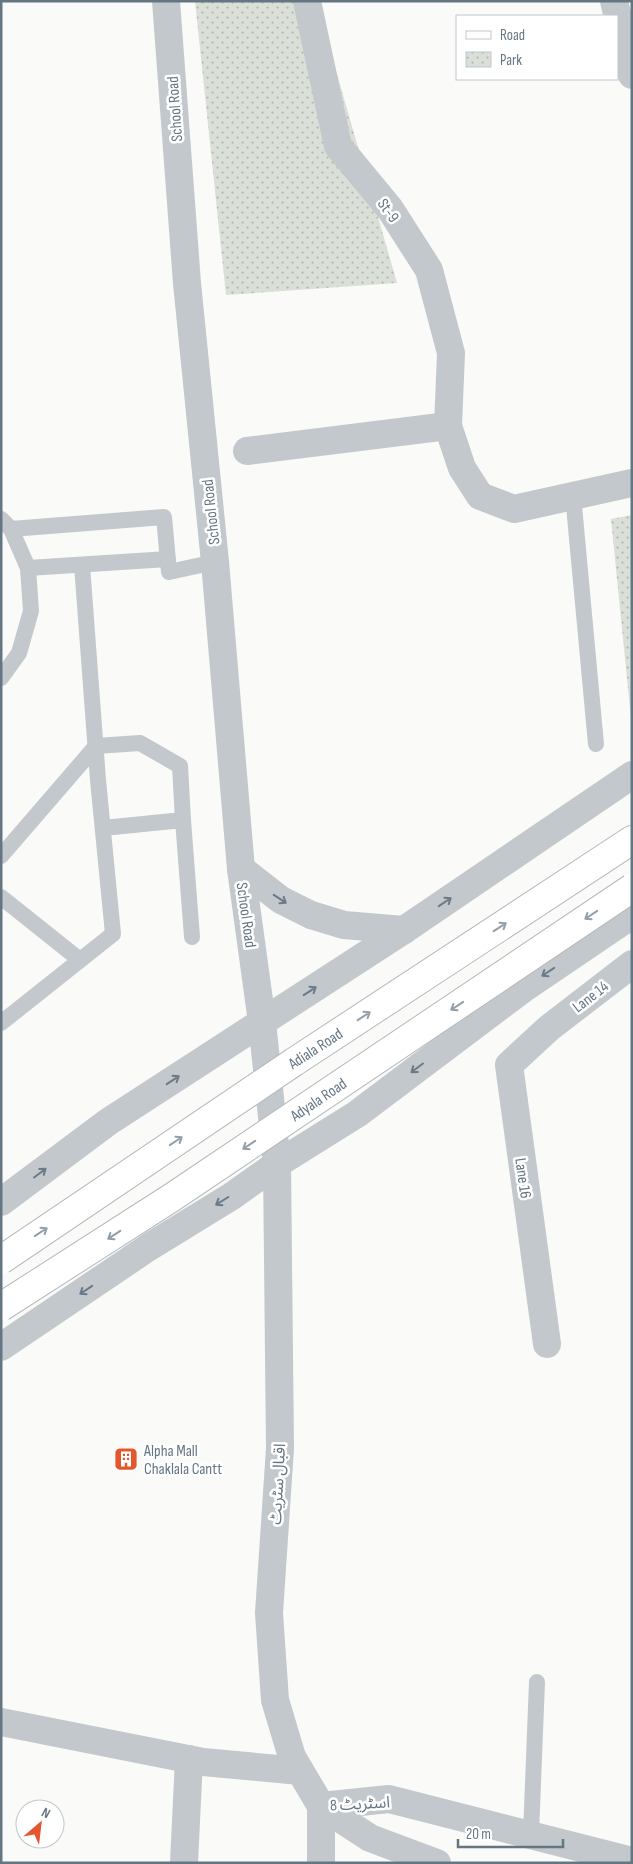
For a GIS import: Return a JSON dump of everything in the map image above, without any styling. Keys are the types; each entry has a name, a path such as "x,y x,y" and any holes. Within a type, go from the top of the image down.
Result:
{"main road":[{"name":"Adiala Road","path":"1,1260 294,1062 632,840"},
{"name":"Adyala Road","path":"1,1307 172,1198 632,888"}],"street":[{"name":"School Road","path":"166,1 187,283 215,562 241,869 262,1022"},
{"name":"St-9","path":"307,1 338,146 390,209 428,270 451,353 448,426"},
{"path":"614,1 617,15"},
{"path":"618,17 632,75"},
{"path":"247,451 448,426 462,468 480,496 514,509 632,483"},
{"path":"1,1202 108,1122 404,930 632,774"},
{"path":"241,869 281,900 311,915 344,925 404,930"},
{"path":"1,1347 149,1247 232,1196 277,1164 356,1114 523,989 632,915"},
{"name":"Lane 14","path":"549,1028 632,964"},
{"name":"اقبال سٹریٹ","path":"262,1022 277,1164 280,1448 269,1613 275,1700 292,1757 321,1806 370,1838 437,1863"},
{"name":"Lane 16","path":"547,1344 509,1065 549,1028"},
{"path":"1,1722 189,1759 300,1771"},
{"path":"184,1863 189,1759"},
{"name":"اسٹریٹ 8","path":"321,1806 389,1799 632,1861"},
{"path":"321,1806 321,1863"}],"lane":[{"path":"573,495 596,744"},
{"path":"1,678 19,653 31,612 28,568 6,524 164,517 170,572 215,562"},
{"path":"28,568 168,559"},
{"path":"1,1023 113,934 82,565"},
{"path":"1,856 96,746 140,743 180,766 192,936"},
{"path":"103,828 183,820"},
{"path":"1,897 80,960"},
{"path":"531,1834 537,1682"}],"green space":[{"path":"195,1 316,1 397,283 226,295"},
{"path":"632,515 632,717 631,718 611,519"}],"place":[{"name":"Alpha Mall Chaklala Cantt","path":"126,1459"}]}
